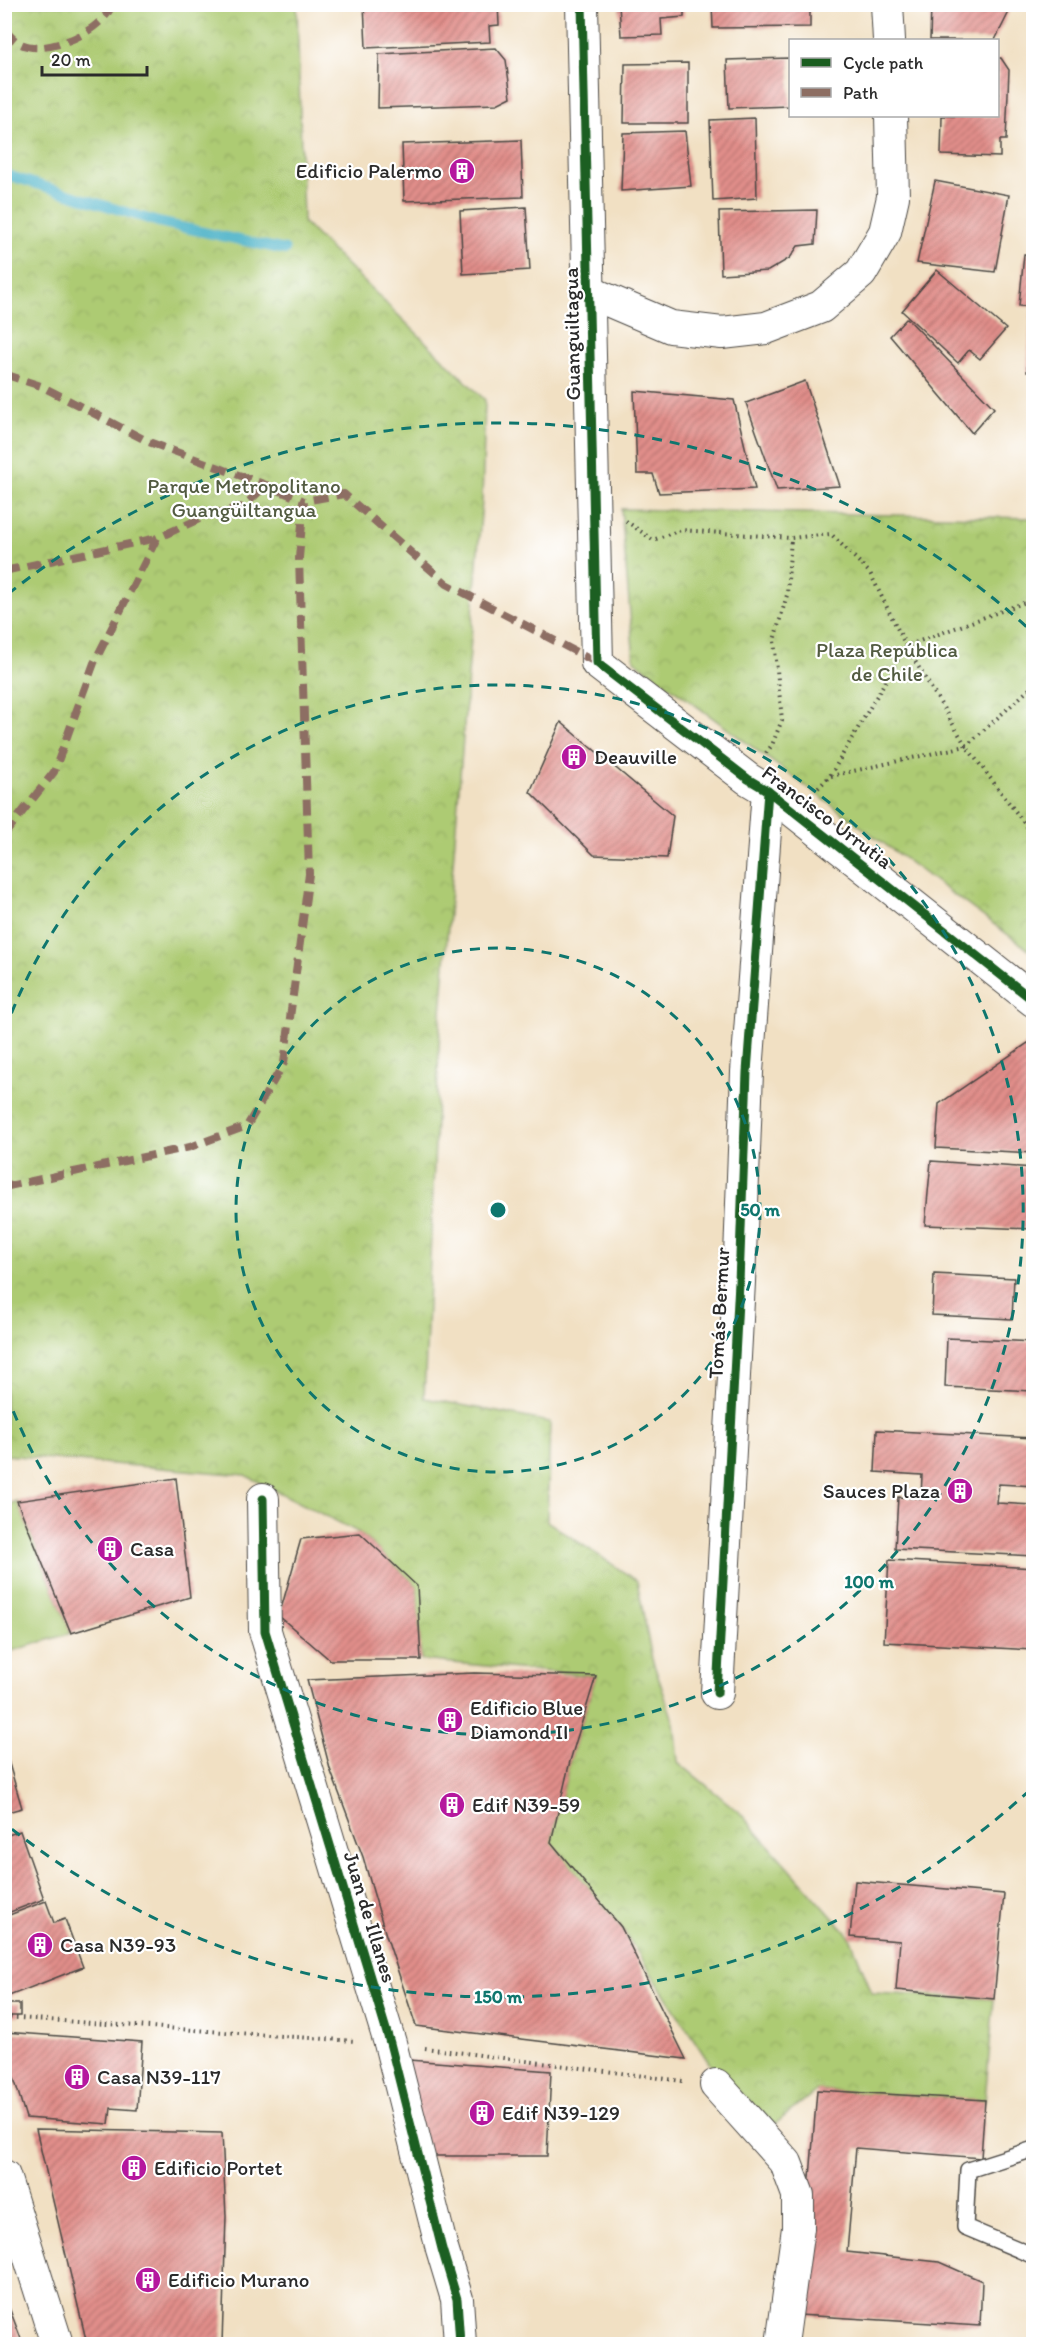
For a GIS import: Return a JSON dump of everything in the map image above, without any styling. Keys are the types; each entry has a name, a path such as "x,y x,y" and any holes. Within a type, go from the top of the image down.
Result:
{"street":[{"name":"Guanguiltagua","path":"582,4 597,663"},
{"path":"887,4 888,39"},
{"path":"589,292 671,327 722,333 766,328 821,307 861,273 885,232 893,197 891,117"},
{"name":"Francisco Urrutia","path":"597,663 796,813 1034,1001"},
{"name":"Tomás Bermur","path":"717,1693 739,1282 758,785"},
{"name":"Juan de Illanes","path":"263,1499 265,1631 390,2043 457,2300 460,2344"},
{"path":"716,2085 786,2163 798,2195 798,2228 782,2344"},
{"path":"4,2176 57,2344"}],"lane":[{"path":"1034,2150 968,2170 964,2227 1034,2256"}],"path":[{"path":"593,489 626,520 652,540 681,530 791,538 831,534 870,573 906,646 966,746 1034,836"},
{"path":"758,785 782,720 774,640 787,596 791,538"},
{"path":"796,813 830,776 906,646 1034,599"},
{"path":"830,776 966,746 1034,685"}],"green space":[{"name":"Parque Metropolitano Guangüiltangua","path":"4,5 297,5 303,222 485,400 482,501 440,1026 424,1398 550,1422 547,1521 637,1581 652,1659 674,1723 678,1762 740,1813 850,1937 872,1993 994,1999 985,2100 817,2090 775,2124 713,2069 621,1927 551,1842 570,1761 596,1676 421,1660 417,1586 360,1533 245,1475 5,1455"},
{"name":"Plaza República de Chile","path":"621,509 1033,518 1033,953 634,660"},
{"path":"17,1501 71,1633 5,1653 5,1506"}],"building":[{"path":"364,4 498,4 499,25 489,26 490,42 366,48"},
{"path":"619,4 684,4 684,17 661,19 662,35 621,36"},
{"path":"712,4 810,4 810,27 713,28"},
{"path":"931,4 1013,4 996,39 930,39"},
{"path":"496,48 506,60 511,97 497,104 378,108 379,54"},
{"path":"789,58 789,106 729,108 727,60"},
{"path":"999,58 1001,58 1009,70 1006,140 1000,140 1000,157 941,155 942,117 999,117"},
{"path":"688,63 688,123 624,123 625,64"},
{"path":"755,118 757,198 713,201 710,120"},
{"path":"685,131 691,186 621,191 623,133"},
{"name":"Edificio Palermo","path":"521,140 523,197 404,201 402,144"},
{"path":"935,181 1009,195 995,272 917,263"},
{"path":"526,207 530,270 463,274 460,211"},
{"path":"817,210 815,244 798,246 790,258 768,271 721,274 719,212"},
{"path":"1024,254 1034,254 1034,307 1019,306"},
{"path":"937,270 1006,329 980,359 969,350 958,363 902,311"},
{"path":"1031,310 1034,310 1034,373 1027,372"},
{"path":"907,318 994,408 972,433 890,336"},
{"path":"805,381 840,486 777,490 746,403"},
{"path":"634,391 734,400 755,489 659,493 653,474 637,474"},
{"name":"Deauville","path":"561,722 673,816 667,858 594,855 530,792"},
{"path":"1028,1043 1034,1048 1034,1153 936,1148 939,1104"},
{"path":"931,1161 1034,1168 1034,1229 925,1225"},
{"path":"934,1274 1014,1278 1012,1319 932,1315"},
{"path":"947,1338 1034,1342 1034,1391 945,1387"},
{"name":"Sauces Plaza","path":"877,1430 1034,1438 1034,1486 999,1484 997,1503 1034,1505 1034,1556 895,1549 898,1497 921,1498 922,1475 875,1472"},
{"name":"Casa","path":"176,1478 190,1597 71,1633 17,1501"},
{"path":"360,1533 417,1586 421,1660 330,1660 279,1616 301,1539"},
{"path":"889,1560 1034,1568 1034,1650 884,1642"},
{"path":"474,1673 596,1676 570,1761 551,1842 621,1927 686,2059 416,2026 363,1857 330,1769 307,1680"},
{"path":"4,1751 22,1808 4,1813"},
{"path":"20,1831 44,1899 5,1914 5,1836"},
{"path":"855,1881 1004,1894 994,1999 896,1990 900,1941 850,1937"},
{"name":"Casa N39-93","path":"46,1901 54,1923 65,1919 83,1967 4,1998 4,1917"},
{"path":"4,2004 20,2004 20,2016 4,2016"},
{"name":"Casa N39-117","path":"4,2032 142,2042 137,2110 111,2108 109,2124 26,2118 4,2045"},
{"name":"Edif N39-129","path":"396,2059 551,2071 547,2156 430,2156"},
{"path":"817,2090 985,2100 981,2158 856,2148 847,2252 939,2262 982,2281 980,2326 799,2315"},
{"path":"36,2129 222,2133 226,2216 222,2344 87,2344"},
{"path":"5,2297 23,2344 4,2344"}],"waterway":[{"path":"4,174 158,222 285,250"}],"marked path":[{"path":"4,30 17,42 30,47 57,44 72,39 98,24 112,4"},
{"path":"4,374 41,386 149,442 304,501"},
{"path":"4,835 54,772 94,663 157,538 208,515 243,507 266,485"},
{"path":"4,1187 190,1147 247,1126 284,1063 309,874 299,558 304,501 344,494 447,584 597,663"},
{"path":"4,571 157,538"}],"cycle path":[{"path":"582,4 597,663 748,779 768,791 1034,1001"},
{"path":"717,1693 739,1282 747,1072 768,791"},
{"path":"263,1499 265,1631 390,2043 442,2249 457,2299 460,2344"}],"place":[{"name":"Edificio Palermo","path":"462,171"},
{"name":"Deauville","path":"574,757"},
{"name":"Sauces Plaza","path":"960,1491"},
{"name":"Casa","path":"110,1549"},
{"name":"Edificio Blue Diamond II","path":"450,1720"},
{"name":"Edif N39-59","path":"452,1805"},
{"name":"Casa N39-93","path":"40,1945"},
{"name":"Casa N39-117","path":"77,2077"},
{"name":"Edif N39-129","path":"482,2113"},
{"name":"Edificio Portet","path":"134,2168"},
{"name":"Edificio Murano","path":"148,2280"}]}
